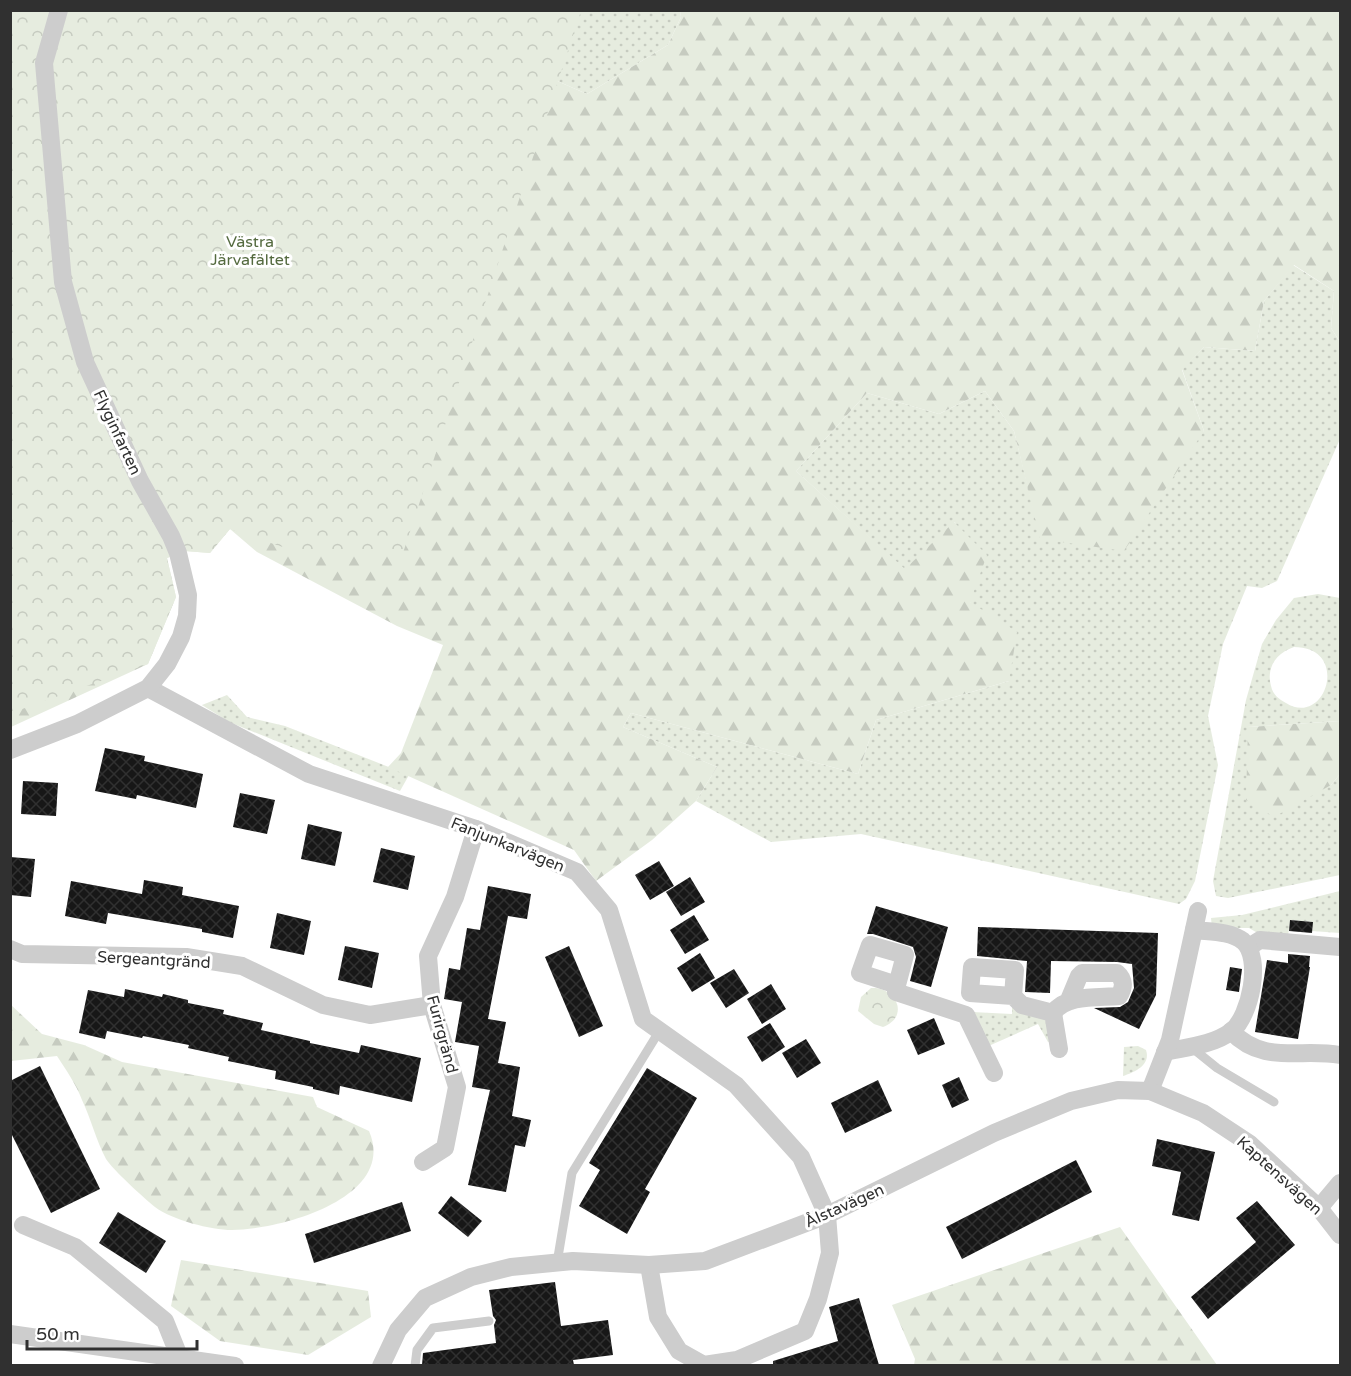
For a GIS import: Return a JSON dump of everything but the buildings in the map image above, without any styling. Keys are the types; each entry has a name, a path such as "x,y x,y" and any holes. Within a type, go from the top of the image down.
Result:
{"street":[{"name":"Flyginfarten","path":"10,750 77,724 148,688 167,664 181,637 187,616 188,595 184,571 171,536 140,481 85,362 63,282 44,63 59,10"},
{"name":"Fanjunkarvägen","path":"148,688 309,774 476,829 577,872 609,910 643,1019 744,1093 801,1157 827,1215 830,1253 818,1299 805,1331 737,1360 704,1365 679,1351 658,1317 649,1265"},
{"name":"Furirgränd","path":"423,1162 445,1148 457,1087 432,1005 428,956 455,897 476,829"},
{"path":"1150,1091 1170,1040 1198,911"},
{"path":"1166,1052 1213,1042 1231,1031 1246,1012 1254,964 1249,947 1234,936 1194,930"},
{"path":"1249,947 1260,940 1341,947"},
{"name":"Sergeantgränd","path":"10,949 22,954 186,957 242,966 323,1005 370,1014 432,1005"},
{"path":"994,1073 966,1015 972,967 1015,970 1013,996"},
{"path":"897,985 896,992 966,1015"},
{"path":"970,993 1013,996 1022,1005 1053,1013"},
{"path":"1059,1048 1053,1013 1058,1006 1069,1000"},
{"path":"1231,1031 1242,1042 1255,1049 1280,1054 1325,1052 1341,1055"},
{"name":"Ålstavägen","path":"381,1365 398,1330 425,1298 471,1276 511,1267 573,1261 649,1265 705,1261 827,1215 994,1133 1071,1101 1118,1090 1150,1091"},
{"name":"Kaptensvägen","path":"1150,1091 1203,1113 1250,1144 1319,1208 1341,1235"},
{"path":"1319,1208 1341,1183"},
{"path":"23,1225 75,1247 165,1321 179,1356"},
{"path":"10,1334 235,1365"}],"lane":[{"path":"557,1263 572,1173 660,1030"},
{"path":"1190,1046 1217,1068 1274,1102"},
{"path":"415,1365 417,1350 433,1328 489,1321"}],"green space":[{"path":"680,10 681,17 668,45 587,94 518,64 515,11"},
{"path":"10,11 518,64 587,94 668,45 681,17 680,11 1340,11 1340,342 1331,328 1334,291 1294,265 1264,301 1255,351 1204,347 1182,370 1204,431 1124,551 1040,539 1014,431 985,391 939,414 867,393 796,471 905,569 954,522 987,555 970,602 1017,632 1009,681 876,720 858,774 631,713 623,727 717,767 696,801 652,840 596,881 574,850 388,767 401,753 443,645 397,626 257,552 230,529 210,553 185,551 167,558 176,597 148,664 11,727"},
{"name":"Västra Järvafältet","path":"10,11 581,11 403,553 309,556 230,529 210,553 185,551 167,558 176,597 148,664 11,713"},
{"path":"1293,265 1334,291 1331,328 1340,342 1340,439 1277,581 1262,588 1247,586 1223,644 1208,716 1218,765 1195,881 1186,899 1179,904 861,834 771,842 696,801 717,767 623,727 631,713 858,774 876,720 1009,681 970,602 955,522 905,570 796,471 867,393 939,414 985,391 1014,431 1041,539 1204,431 1182,369 1204,347 1255,351 1264,301"},
{"path":"1318,594 1340,598 1340,721 1248,727 1331,785 1340,774 1340,875 1228,898 1216,896 1213,881 1246,700 1262,644 1276,620 1294,598","holes":["1294,647 1312,650 1322,659 1327,671 1326,684 1321,696 1312,705 1300,708 1286,703 1272,689 1271,667 1277,657"]},
{"path":"227,695 247,717 285,726 409,775 400,791 229,722 202,705"},
{"path":"1340,721 1340,774 1331,785 1274,817 1246,800 1248,727"},
{"path":"1340,891 1340,933 1312,931 1313,922 1290,920 1288,937 1261,935 1249,928 1212,928 1211,918 1242,915"},
{"path":"871,988 887,992 893,997 898,1009 892,1022 883,1027 874,1024 858,1011 861,997"},
{"path":"10,1004 42,1034 84,1045 122,1062 313,1097 317,1107 369,1131 373,1154 367,1175 351,1192 329,1206 278,1224 223,1230 192,1223 162,1212 109,1164 80,1094 57,1056 11,1061"},
{"path":"1012,1004 1048,1014 1052,1041 1048,1042 1038,1024 984,1048 972,1012 1012,1014"},
{"path":"1138,1046 1146,1050 1144,1064 1123,1076 1124,1047"},
{"path":"1120,1227 1217,1365 914,1365 915,1359 892,1305"},
{"path":"181,1260 368,1291 371,1317 308,1355 220,1341 171,1306"}]}
